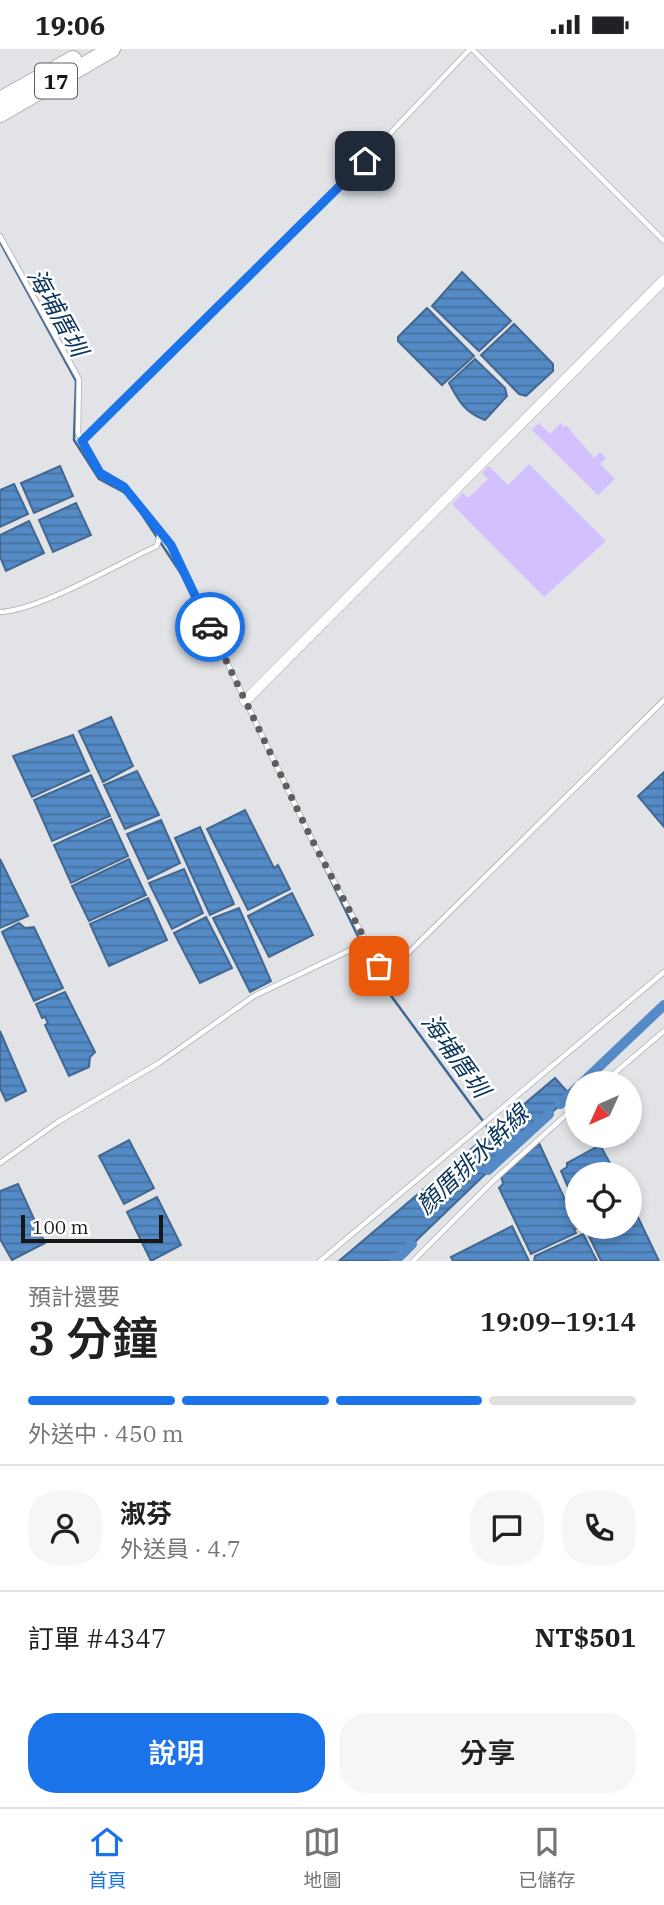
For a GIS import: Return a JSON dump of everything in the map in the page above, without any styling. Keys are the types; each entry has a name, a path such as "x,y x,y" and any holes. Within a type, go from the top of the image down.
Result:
{"main road":[{"name":"17","path":"0,100 90,49"},
{"name":"17","path":"0,114 112,49"}],"street":[{"path":"246,701 664,281"}],"lane":[{"path":"82,441 347,179 471,49 664,241"},
{"path":"0,236 79,379 78,433 82,441 100,473 124,487 171,545 365,943 379,966 390,971 664,700"},
{"path":"0,612 29,605 132,559 157,546 160,533"},
{"path":"0,1163 58,1122 159,1063 254,996 365,943"},
{"path":"320,1261 664,972"},
{"path":"617,1071 664,1031"},
{"path":"413,1261 494,1180 565,1116"}],"water":[{"path":"462,272 511,321 479,351 432,306"},
{"path":"427,308 474,356 442,385 398,341 398,337"},
{"path":"514,324 553,364 553,371 526,396 519,394 481,355"},
{"path":"475,359 505,388 507,396 485,420 467,409 449,383"},
{"path":"60,466 73,496 34,513 21,483"},
{"path":"14,484 28,514 0,527 0,490"},
{"path":"76,503 91,535 53,552 39,520"},
{"path":"29,521 44,553 6,571 0,557 0,535"},
{"path":"111,717 133,766 103,782 79,731"},
{"path":"73,735 89,771 32,797 13,756"},
{"path":"137,771 159,815 125,829 104,785"},
{"path":"664,772 664,827 638,796"},
{"path":"91,775 110,816 52,841 34,800"},
{"path":"245,810 274,868 278,865 290,889 248,910 207,829"},
{"path":"111,819 128,856 71,883 54,845"},
{"path":"161,820 180,863 148,879 127,834"},
{"path":"200,827 234,904 210,915 175,838"},
{"path":"0,859 28,916 0,928"},
{"path":"129,859 146,895 89,921 72,886"},
{"path":"184,869 203,913 172,929 149,883"},
{"path":"292,893 313,935 269,957 248,916"},
{"path":"148,898 167,940 109,966 90,924"},
{"path":"239,908 271,981 250,992 213,918"},
{"path":"206,917 232,968 200,983 174,933"},
{"path":"19,923 25,928 34,927 63,988 34,1001 2,932"},
{"path":"65,992 95,1052 90,1057 89,1067 69,1076 45,1025 48,1023 45,1017 42,1018 36,1004"},
{"path":"0,1031 26,1091 6,1101 0,1088"},
{"path":"555,1078 565,1089 565,1101 529,1132 395,1261 339,1261"},
{"path":"129,1140 154,1188 124,1204 99,1156"},
{"path":"539,1143 565,1200 565,1238 531,1254 499,1188 503,1184 501,1175"},
{"path":"594,1148 602,1148 609,1162 569,1162"},
{"path":"18,1184 45,1243 12,1260 0,1239 0,1191"},
{"path":"157,1197 181,1245 151,1261 127,1212"},
{"path":"512,1226 529,1261 453,1261 451,1257"},
{"path":"642,1226 659,1261 601,1261 590,1239 642,1239"},
{"path":"572,1239 586,1239 597,1261 534,1261 535,1256"}],"building":[{"path":"539,423 550,434 561,423 564,427 566,425 594,458 600,452 606,458 600,464 615,479 598,495 532,430"},
{"path":"529,464 606,541 544,597 452,504 463,493 468,498 488,479 482,473 489,466 508,485"}],"waterway":[{"name":"海埔厝圳","path":"0,242 76,381 74,440 99,479 129,495"},
{"name":"海埔厝圳","path":"133,501 182,575 222,656"},
{"name":"海埔厝圳","path":"324,866 378,978 491,1132"},
{"name":"顏厝排水幹線","path":"595,1071 664,1005"},
{"name":"顏厝排水幹線","path":"560,1104 565,1099"},
{"name":"顏厝排水幹線","path":"488,1170 549,1114"},
{"name":"顏厝排水幹線","path":"395,1261 412,1244"}],"way so far":[{"path":"210,627 311,838 379,966"}],"route":[{"path":"210,627 171,545 124,487 106,479 100,473 82,441 365,161"}]}
